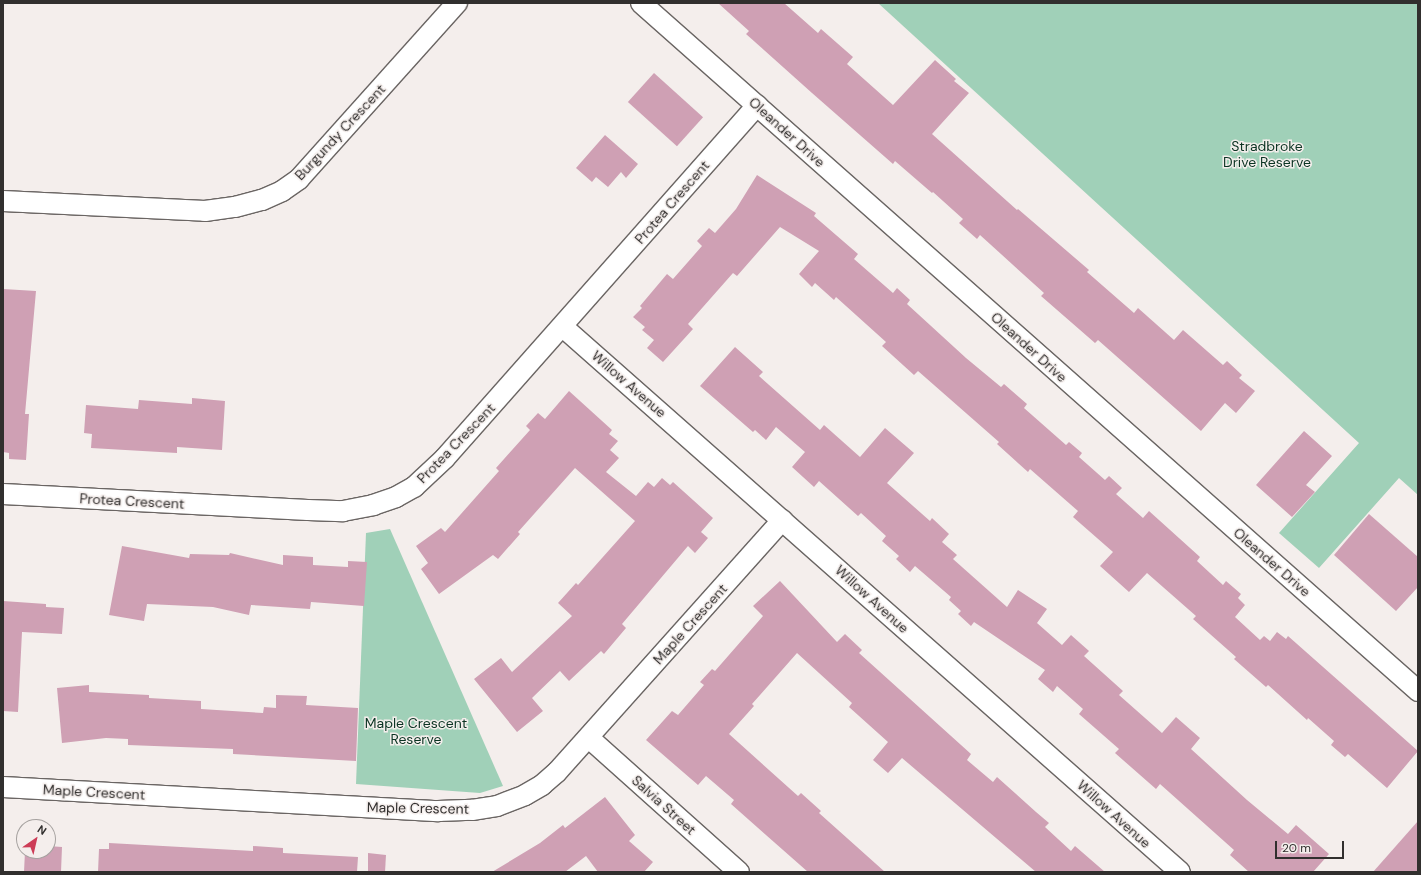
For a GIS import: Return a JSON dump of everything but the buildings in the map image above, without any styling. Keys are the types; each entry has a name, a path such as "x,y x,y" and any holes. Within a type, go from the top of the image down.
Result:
{"street":[{"name":"Burgundy Crescent","path":"3,201 205,211 235,207 262,200 282,191 299,178 457,3"},
{"name":"Oleander Drive","path":"641,3 1418,691"},
{"name":"Protea Crescent","path":"3,494 343,511 373,505 408,490 432,473 757,105"},
{"name":"Willow Avenue","path":"562,326 1180,872"},
{"name":"Maple Crescent","path":"3,787 438,812 472,810 497,806 542,785 558,772 782,520"},
{"name":"Salvia Street","path":"589,738 739,872"}],"green space":[{"name":"Stradbroke Drive Reserve","path":"878,3 1418,3 1418,495 1399,478 1319,568 1279,533 1359,443"},
{"name":"Maple Crescent Reserve","path":"390,529 503,786 480,793 356,784 366,533"}]}
